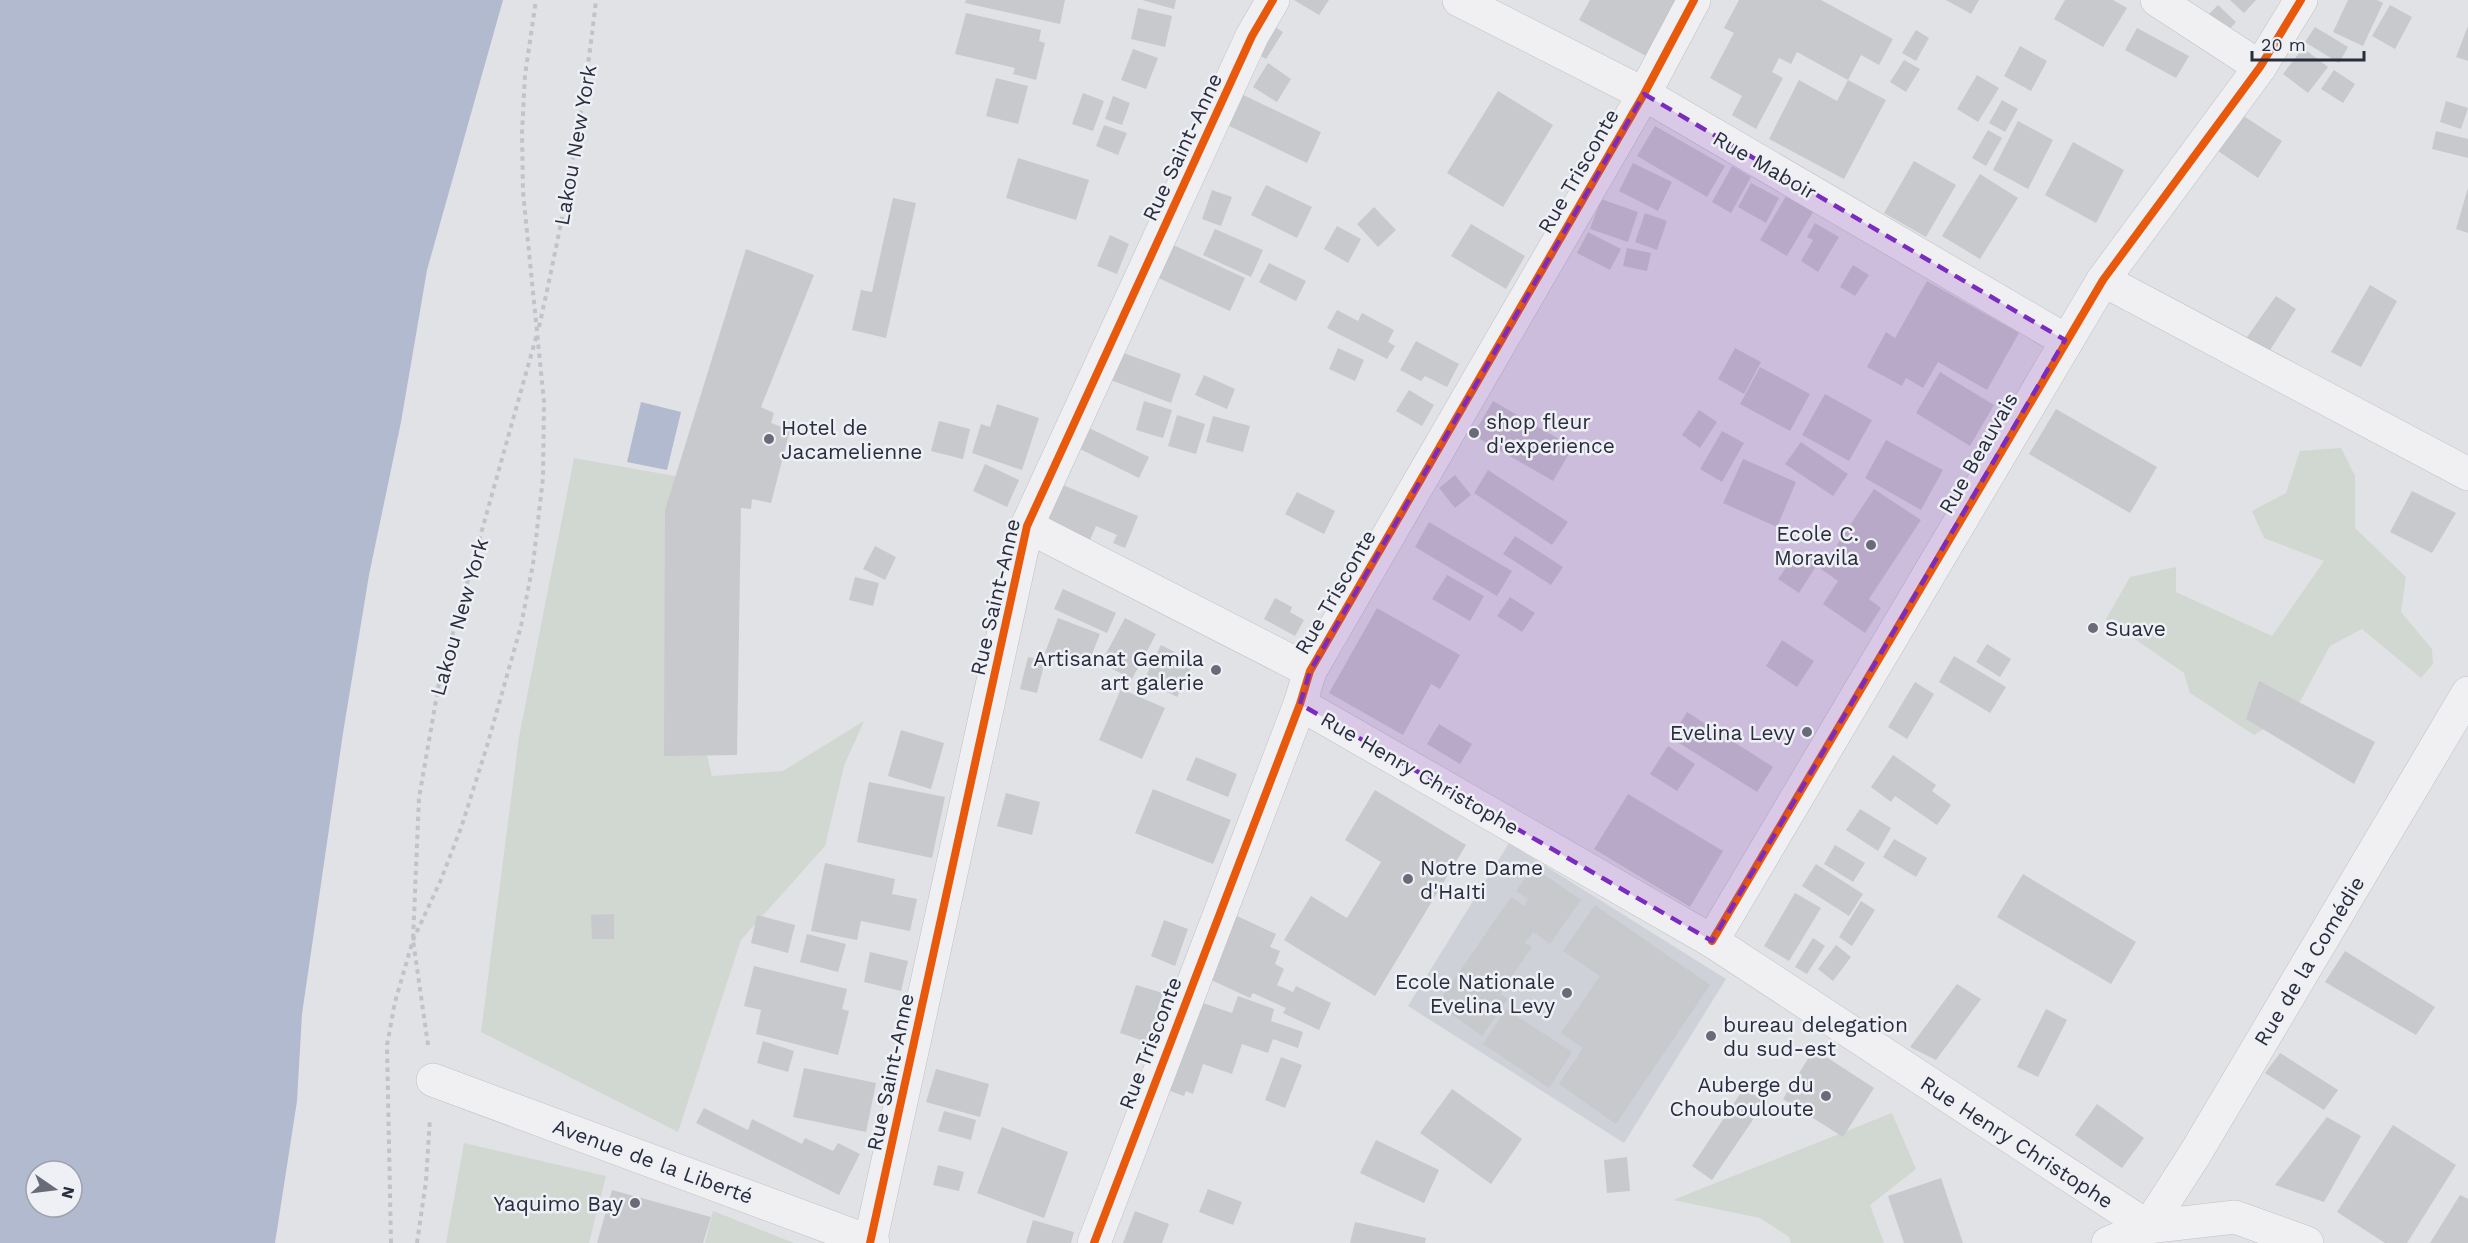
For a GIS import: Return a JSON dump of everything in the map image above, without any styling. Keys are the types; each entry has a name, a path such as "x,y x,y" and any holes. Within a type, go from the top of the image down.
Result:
{"street":[{"name":"Rue Saint-Anne","path":"872,1243 1028,526 1252,36 1273,0"},
{"name":"Rue Maboir","path":"1460,0 1644,94 2065,340"},
{"name":"Rue Trisconte","path":"1094,1243 1300,704 1310,671 1644,94 1694,0"},
{"path":"2157,0 2260,67"},
{"name":"Rue Beauvais","path":"1712,941 2065,340 2103,280 2260,67 2301,0"},
{"path":"2103,280 2468,474"},
{"path":"1028,526 1310,671"},
{"name":"Rue de la Comédie","path":"2148,1227 2201,1144 2468,693"},
{"name":"Rue Henry Christophe","path":"1300,704 1712,941 2148,1227"},
{"name":"Avenue de la Liberté","path":"433,1080 872,1243"},
{"path":"2108,1243 2148,1227 2235,1217 2307,1243"}],"path":[{"path":"391,1243 387,1044 395,1002 413,940 440,882 461,828 505,687 533,564 543,478 544,402 523,192 522,133 525,75 536,0"}],"highlighted area":[{"path":"1644,94 2065,340 1712,941 1300,704 1310,671"}],"shaded area":[{"path":"2341,448 2355,476 2355,528 2406,577 2401,612 2432,649 2433,664 2421,678 2362,629 2330,646 2296,709 2254,735 2190,693 2184,673 2106,619 2130,577 2176,567 2176,592 2272,636 2324,561 2264,538 2252,511 2286,493 2300,451"},
{"path":"574,458 708,482 694,703 712,776 783,771 864,721 844,766 825,846 741,940 678,1132 481,1032 519,737"},
{"name":"Ecole Nationale Evelina Levy","path":"1509,843 1726,979 1624,1143 1408,1006"},
{"path":"1892,1113 1916,1169 1870,1205 1884,1243 1791,1243 1789,1237 1760,1218 1673,1200"},
{"path":"464,1143 606,1176 589,1243 446,1243"},
{"path":"713,1211 794,1243 705,1243"}],"water":[{"path":"0,0 503,0 427,270 401,422 369,575 343,733 302,1014 297,1101 275,1243 0,1243"},
{"path":"641,402 681,412 667,470 627,462"}],"building":[{"path":"966,0 1065,0 1060,24 965,3"},
{"path":"1142,0 1176,0 1174,9"},
{"path":"1294,0 1329,0 1319,15"},
{"path":"1590,0 1677,0 1646,56 1579,20"},
{"path":"1739,0 1821,0 1893,39 1879,65 1861,55 1848,80 1797,52 1791,64 1779,58 1772,72 1783,78 1756,129 1732,115 1742,96 1710,78 1734,33 1724,28"},
{"path":"1946,0 1979,0 1971,14"},
{"path":"2065,0 2113,0 2127,8 2103,47 2054,19"},
{"path":"2230,0 2256,0 2244,13"},
{"path":"2348,0 2377,0 2383,3 2363,46 2333,32"},
{"path":"2218,5 2236,22 2225,34 2207,16"},
{"path":"2390,5 2412,17 2395,49 2372,36"},
{"path":"1138,8 1172,16 1165,47 1131,39"},
{"path":"966,13 1041,30 1039,41 1045,43 1036,80 1013,74 1015,68 955,54"},
{"path":"1270,24 1283,32 1266,59 1253,51"},
{"path":"2468,26 2468,61 2456,57"},
{"path":"2315,27 2348,47 2339,63 2305,42"},
{"path":"2137,28 2189,56 2176,78 2125,50"},
{"path":"1916,30 1929,38 1916,61 1902,53"},
{"path":"2020,46 2047,61 2031,91 2004,76"},
{"path":"2303,48 2328,67 2308,93 2283,74"},
{"path":"1133,49 1158,58 1146,89 1121,80"},
{"path":"1904,60 1920,69 1906,92 1890,82"},
{"path":"1268,63 1291,79 1277,102 1253,87"},
{"path":"2334,70 2355,84 2343,103 2321,89"},
{"path":"1977,75 1999,88 1978,122 1957,109"},
{"path":"996,78 1028,86 1018,124 986,116"},
{"path":"1799,80 1837,101 1848,80 1886,100 1844,179 1769,139"},
{"path":"1498,91 1553,125 1503,207 1447,173"},
{"path":"1237,92 1321,132 1307,163 1223,123"},
{"path":"1083,93 1104,101 1093,131 1072,124"},
{"path":"1113,96 1130,103 1122,125 1105,119"},
{"path":"2002,100 2018,109 2005,132 1989,123"},
{"path":"2446,101 2468,108 2461,129 2440,122"},
{"path":"2242,115 2282,141 2258,178 2218,151"},
{"path":"2018,121 2053,140 2028,189 1993,170"},
{"path":"1104,125 1127,133 1118,155 1096,146"},
{"path":"1655,126 1725,166 1707,197 1637,156"},
{"path":"1988,130 2002,138 1986,166 1972,158"},
{"path":"2436,131 2468,139 2468,158 2432,149"},
{"path":"2073,142 2124,170 2096,223 2045,195"},
{"path":"1018,158 1089,180 1076,220 1006,198"},
{"path":"1914,161 1956,185 1926,237 1884,213"},
{"path":"1633,163 1672,182 1658,211 1619,191"},
{"path":"1732,166 1751,177 1731,213 1712,202"},
{"path":"1980,174 2018,198 1980,259 1942,236"},
{"path":"1751,183 1779,198 1766,223 1738,207"},
{"path":"1266,185 1312,207 1297,238 1251,215"},
{"path":"2468,188 2468,233 2456,229"},
{"path":"1212,190 1232,197 1221,226 1202,219"},
{"path":"1786,196 1813,212 1787,256 1760,240"},
{"path":"893,198 916,203 886,338 852,330 861,290 872,292"},
{"path":"1601,199 1638,212 1628,242 1590,229"},
{"path":"1374,207 1396,230 1378,247 1357,224"},
{"path":"1645,213 1667,221 1657,250 1635,242"},
{"path":"1815,223 1839,237 1818,272 1801,261 1813,240 1807,237"},
{"path":"1471,224 1525,256 1506,289 1451,256"},
{"path":"1337,226 1361,239 1348,263 1324,249"},
{"path":"1215,229 1263,250 1251,277 1203,255"},
{"path":"1588,232 1621,249 1610,270 1577,253"},
{"path":"1110,235 1129,244 1117,274 1097,266"},
{"path":"1167,242 1245,278 1230,311 1152,275"},
{"path":"1627,248 1651,253 1647,271 1623,266"},
{"path":"746,249 814,275 761,407 774,413 771,423 790,430 771,503 752,499 751,509 741,508 737,755 664,756 665,510"},
{"path":"1269,263 1306,281 1296,301 1259,282"},
{"path":"1853,265 1869,275 1855,296 1840,287"},
{"path":"1927,281 2019,333 1987,390 1938,362 1923,388 1906,378 1902,386 1867,367 1886,332 1895,338"},
{"path":"2370,285 2397,301 2361,367 2331,352"},
{"path":"2276,296 2296,309 2267,355 2245,340"},
{"path":"1337,310 1358,321 1362,313 1394,330 1388,342 1395,346 1387,359 1327,328"},
{"path":"1416,341 1459,364 1447,387 1425,376 1421,381 1400,370"},
{"path":"1338,348 1364,360 1355,381 1329,369"},
{"path":"1735,348 1761,362 1744,394 1718,379"},
{"path":"1118,351 1181,374 1171,403 1108,379"},
{"path":"1760,367 1810,394 1790,431 1740,404"},
{"path":"1940,372 1994,405 1970,446 1916,413"},
{"path":"1204,375 1235,389 1227,409 1195,395"},
{"path":"1409,390 1434,405 1422,426 1396,411"},
{"path":"1825,394 1872,420 1849,461 1802,435"},
{"path":"1144,401 1172,410 1163,438 1136,430"},
{"path":"1493,401 1573,447 1553,481 1473,435"},
{"path":"997,404 1039,418 1022,470 972,453 981,424 990,427"},
{"path":"2056,409 2157,467 2130,513 2029,454"},
{"path":"1699,410 1717,422 1700,448 1682,435"},
{"path":"1177,415 1205,424 1196,454 1168,446"},
{"path":"1213,416 1250,426 1243,452 1206,442"},
{"path":"939,421 970,429 963,459 931,451"},
{"path":"1089,428 1149,457 1139,478 1078,448"},
{"path":"1722,431 1744,443 1722,482 1700,469"},
{"path":"1886,440 1943,470 1921,510 1865,478"},
{"path":"1801,442 1848,474 1833,496 1785,464"},
{"path":"1743,459 1796,482 1777,527 1723,503"},
{"path":"985,464 1019,480 1007,507 973,491"},
{"path":"1488,470 1568,522 1552,545 1474,493"},
{"path":"1455,475 1471,495 1455,508 1439,488"},
{"path":"1058,483 1138,516 1125,548 1113,543 1117,535 1096,526 1083,557 1036,537"},
{"name":"Ecole C. Moravila","path":"1874,489 1921,520 1869,599 1881,608 1865,633 1823,604 1838,581 1821,569"},
{"path":"2412,491 2456,513 2432,553 2390,532"},
{"path":"1297,492 1335,511 1324,534 1285,514"},
{"path":"1429,522 1512,571 1497,596 1415,547"},
{"path":"1515,536 1563,567 1551,585 1503,554"},
{"path":"875,546 896,557 885,580 863,569"},
{"path":"1798,550 1818,563 1799,593 1778,579"},
{"path":"1447,575 1484,596 1470,621 1432,599"},
{"path":"855,577 879,583 873,606 849,600"},
{"path":"1063,589 1116,613 1107,633 1054,609"},
{"path":"1510,597 1535,613 1522,632 1497,616"},
{"path":"1275,598 1292,607 1290,612 1304,620 1295,636 1264,619"},
{"path":"1377,608 1460,655 1440,689 1431,684 1403,735 1329,693"},
{"path":"1058,618 1100,634 1086,669 1045,653"},
{"path":"1125,618 1156,634 1132,679 1101,663"},
{"path":"1782,640 1814,661 1797,687 1766,666"},
{"path":"1987,644 2011,659 2000,677 1976,662"},
{"path":"1161,645 1194,662 1177,697 1144,680"},
{"path":"1954,656 2006,687 1990,713 1939,682"},
{"path":"1028,657 1045,661 1037,693 1020,689"},
{"path":"2259,681 2375,742 2354,784 2246,719"},
{"path":"1915,682 1934,694 1907,739 1888,727"},
{"path":"1121,689 1165,708 1142,759 1099,740"},
{"path":"1687,712 1773,767 1757,792 1671,738"},
{"path":"1439,724 1472,744 1460,764 1427,744"},
{"path":"901,730 944,743 931,789 888,776"},
{"path":"1668,746 1695,764 1677,791 1650,774"},
{"path":"1893,755 1936,785 1932,791 1951,805 1937,825 1895,796 1891,802 1871,787"},
{"path":"1196,757 1237,774 1228,797 1186,780"},
{"path":"869,782 945,797 932,858 857,842"},
{"path":"1153,789 1231,820 1213,864 1135,833"},
{"name":"Notre Dame d'HaIti","path":"1375,790 1466,845 1375,996 1284,940 1311,896 1347,918 1381,862 1345,840"},
{"path":"1006,793 1040,802 1032,835 997,826"},
{"path":"1628,794 1723,851 1690,907 1594,849"},
{"path":"1860,809 1891,828 1878,851 1846,830"},
{"path":"1894,839 1927,858 1916,877 1883,857"},
{"path":"1835,845 1865,863 1853,882 1824,864"},
{"path":"825,863 895,879 892,894 917,899 910,931 861,921 857,940 811,931"},
{"path":"1816,864 1863,894 1849,916 1802,886"},
{"path":"1533,867 1581,900 1550,944 1533,932 1525,943 1532,947 1500,994 1508,999 1482,1036 1437,1004 1511,897 1524,906 1528,899 1516,891"},
{"path":"2023,874 2136,942 2111,984 1997,917"},
{"path":"1795,893 1821,908 1789,961 1764,946"},
{"path":"1861,901 1875,910 1852,946 1839,937"},
{"path":"1595,905 1710,985 1616,1124 1559,1084 1583,1048 1561,1033 1600,976 1563,951"},
{"path":"614,914 614,939 592,939 591,915"},
{"path":"757,915 795,925 788,953 751,943"},
{"path":"1237,916 1276,934 1270,947 1280,951 1275,964 1284,969 1277,985 1293,992 1296,986 1331,1003 1319,1030 1283,1013 1286,1008 1253,993 1250,998 1209,979"},
{"path":"1164,920 1188,929 1175,966 1151,956"},
{"path":"807,934 846,944 838,972 800,962"},
{"path":"1813,938 1825,946 1807,974 1795,967"},
{"path":"1836,945 1851,957 1833,981 1818,969"},
{"path":"2345,951 2435,1007 2416,1035 2325,982"},
{"path":"870,952 908,961 901,991 864,982"},
{"path":"754,966 847,989 842,1009 849,1011 838,1055 756,1034 761,1010 744,1006"},
{"path":"1957,984 1981,999 1936,1060 1910,1047"},
{"path":"1136,985 1163,993 1147,1042 1120,1033"},
{"path":"1238,996 1274,1009 1271,1021 1303,1032 1298,1048 1273,1039 1268,1053 1242,1044 1232,1074 1203,1064 1193,1094 1186,1091 1184,1096 1170,1091 1200,1002 1232,1013"},
{"path":"1506,1009 1572,1052 1549,1088 1483,1044"},
{"path":"2046,1009 2067,1020 2038,1077 2017,1067"},
{"path":"763,1041 794,1051 788,1072 757,1063"},
{"path":"1814,1049 1874,1088 1843,1137 1783,1099"},
{"path":"2280,1053 2338,1090 2324,1110 2265,1073"},
{"path":"1281,1057 1302,1065 1285,1108 1265,1100"},
{"path":"804,1068 876,1083 866,1132 793,1117"},
{"path":"936,1069 989,1084 980,1117 926,1102"},
{"path":"1744,1088 1765,1102 1712,1180 1692,1166"},
{"path":"1452,1089 1522,1139 1491,1184 1420,1133"},
{"path":"2097,1104 2144,1138 2122,1168 2075,1135"},
{"path":"704,1108 748,1130 752,1119 802,1144 805,1138 833,1151 838,1143 860,1154 839,1195 696,1123"},
{"path":"944,1111 976,1120 971,1140 938,1131"},
{"path":"2327,1117 2361,1136 2324,1202 2275,1185"},
{"path":"2393,1125 2456,1165 2407,1243 2385,1243 2337,1212"},
{"path":"1002,1127 1068,1152 1044,1218 977,1193"},
{"path":"1376,1140 1439,1170 1424,1203 1360,1173"},
{"path":"1627,1157 1630,1191 1607,1193 1604,1160"},
{"path":"938,1165 964,1172 959,1191 933,1185"},
{"path":"1941,1178 1963,1243 1904,1243 1888,1196"},
{"path":"1208,1189 1242,1202 1233,1225 1199,1212"},
{"name":"Yaquimo Bay","path":"612,1190 711,1217 703,1243 597,1243"},
{"path":"2460,1195 2468,1199 2468,1243 2430,1243"},
{"path":"1135,1211 1169,1224 1162,1243 1123,1243"},
{"path":"1033,1220 1074,1232 1071,1243 1026,1243"},
{"path":"1355,1222 1426,1238 1425,1243 1350,1243"}],"cycle path":[{"path":"870,1243 1027,526 1252,36 1273,0"},
{"path":"1094,1243 1300,704 1310,671 1644,94 1694,0"},
{"path":"1712,941 2103,280 2260,67 2301,0"}],"place":[{"name":"shop fleur d'experience","path":"1474,433"},
{"name":"Hotel de Jacamelienne","path":"769,439"},
{"name":"Ecole C. Moravila","path":"1871,545"},
{"name":"Suave","path":"2093,628"},
{"name":"Artisanat Gemila art galerie","path":"1216,670"},
{"name":"Evelina Levy","path":"1807,732"},
{"name":"Notre Dame d'HaIti","path":"1408,879"},
{"name":"Ecole Nationale Evelina Levy","path":"1567,993"},
{"name":"bureau delegation du sud-est","path":"1711,1036"},
{"name":"Auberge du Choubouloute","path":"1826,1096"},
{"name":"Yaquimo Bay","path":"635,1203"}]}
